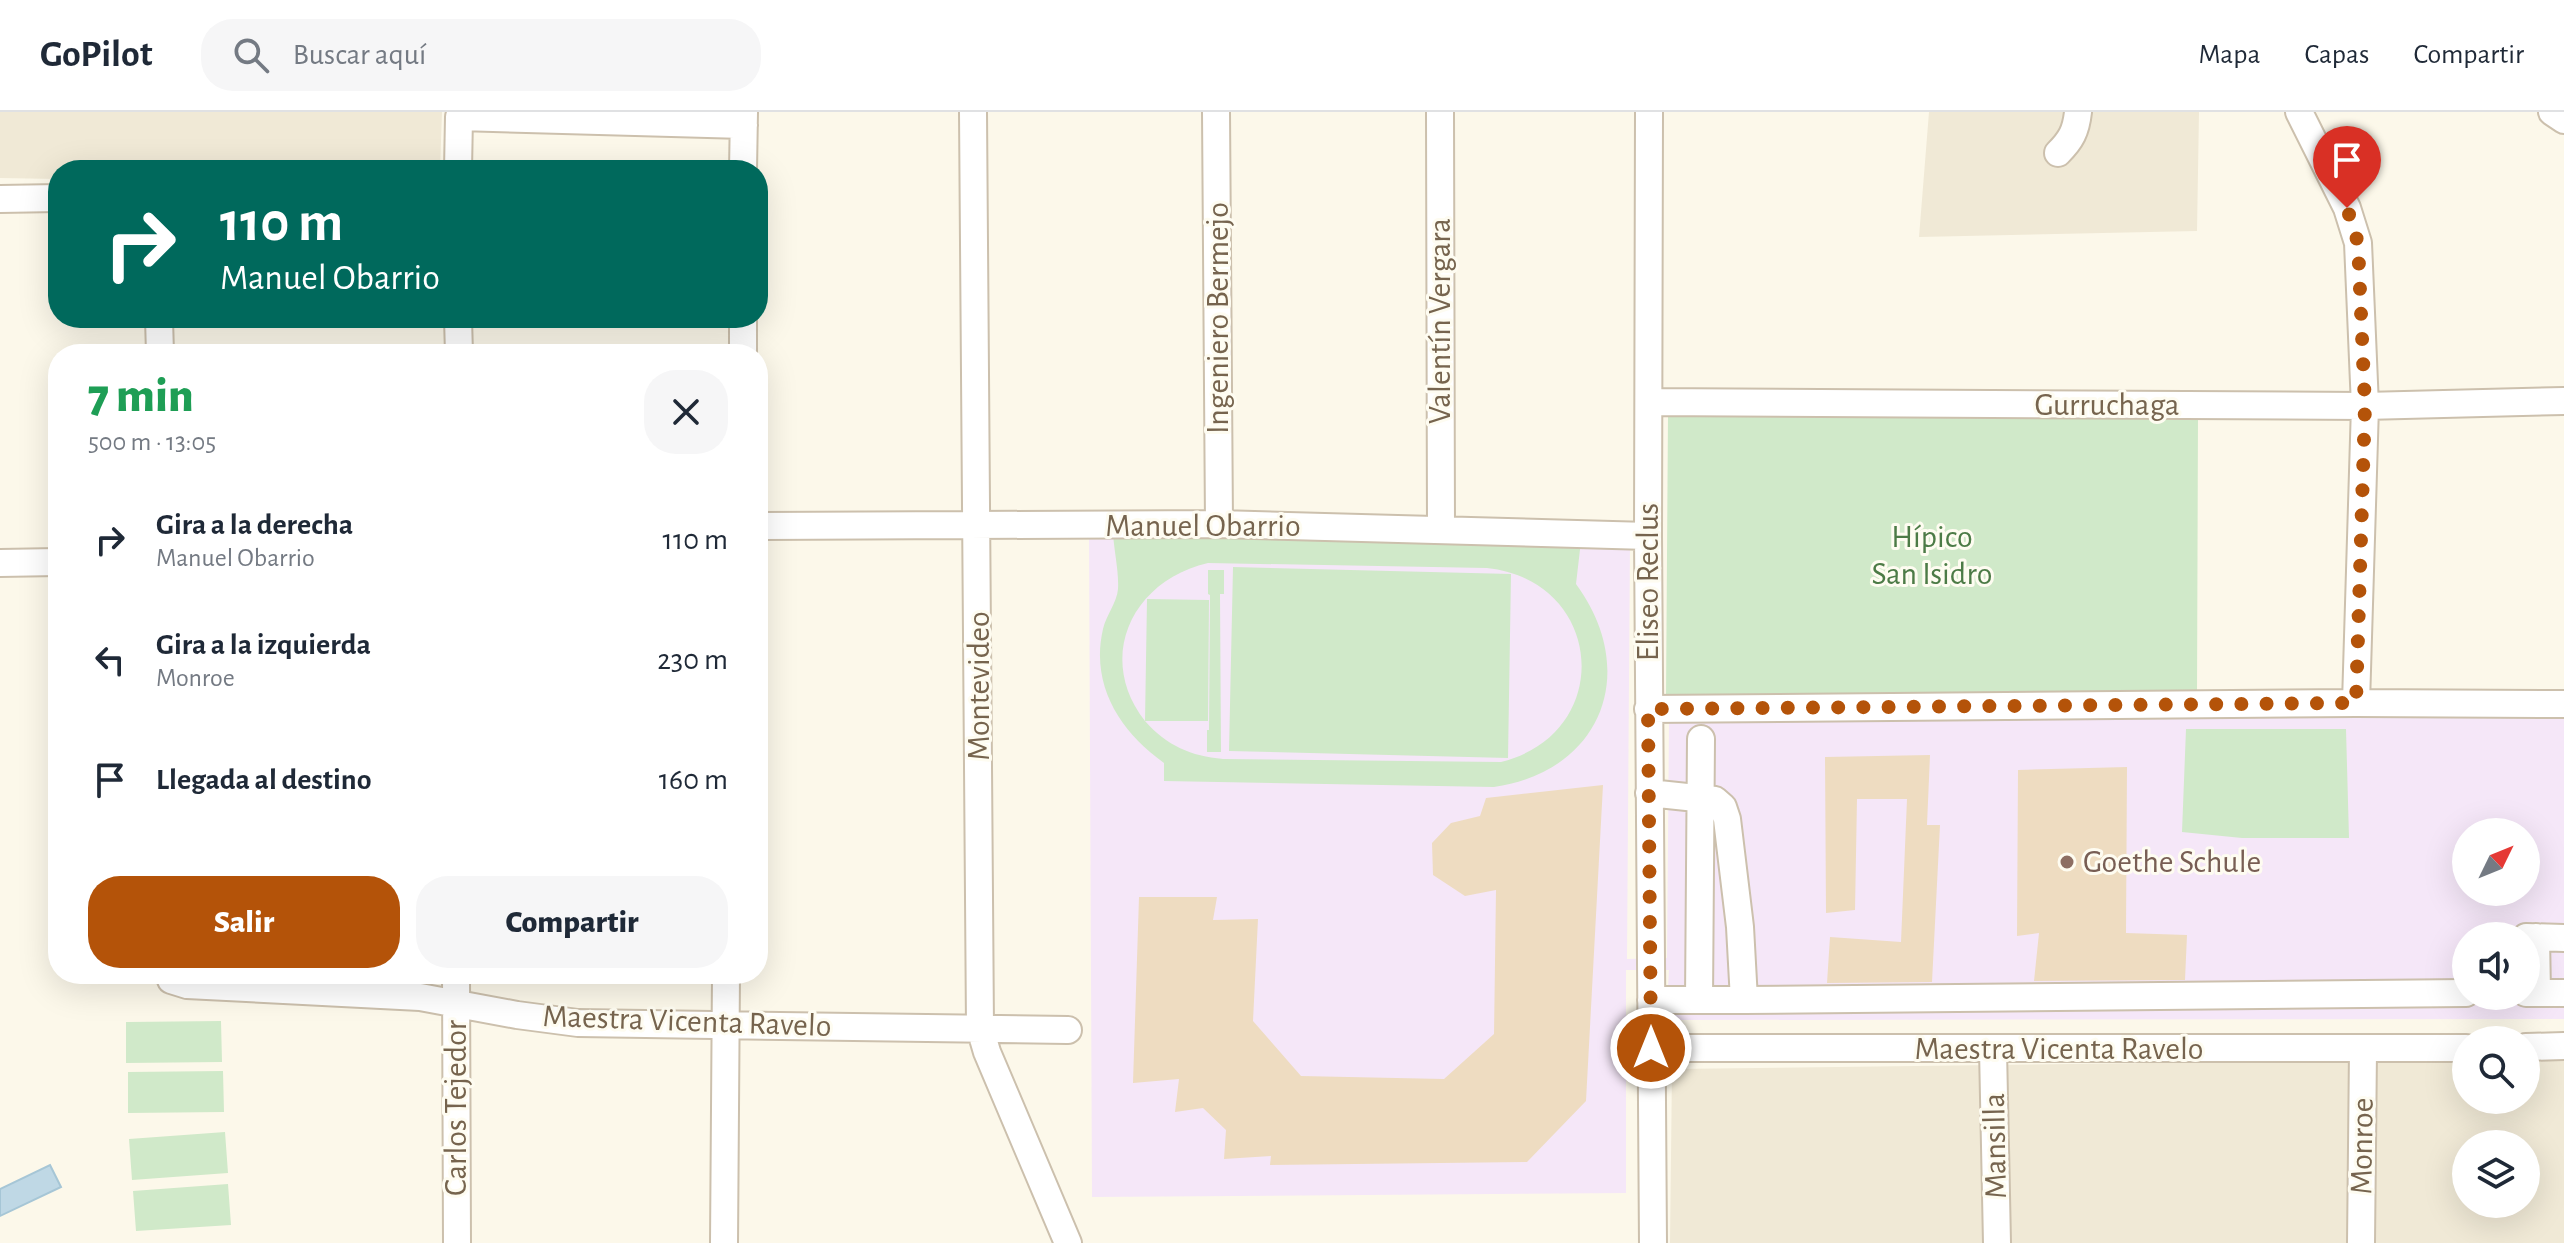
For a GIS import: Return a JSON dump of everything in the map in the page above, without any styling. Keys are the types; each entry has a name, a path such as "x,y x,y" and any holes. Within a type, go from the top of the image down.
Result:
{"street":[{"name":"Montevideo","path":"973,112 980,1028 987,1052 1068,1243"},
{"name":"Ingeniero Bermejo","path":"1216,112 1219,524"},
{"name":"Valentín Vergara","path":"1440,112 1441,530"},
{"name":"Eliseo Reclus","path":"1649,112 1648,709 1653,1243"},
{"path":"2058,153 2072,139 2077,128 2078,112"},
{"path":"2299,112 2347,208 2358,243 2365,406 2356,703"},
{"path":"2552,112 2564,120"},
{"path":"458,160 459,117 744,119 743,160"},
{"path":"0,199 48,198"},
{"name":"Gurruchaga","path":"1649,402 2365,406 2564,401"},
{"name":"Manuel Obarrio","path":"768,526 1219,524 1648,536"},
{"path":"0,563 48,562"},
{"path":"1648,709 2564,704"},
{"path":"1699,1000 1701,739"},
{"path":"1649,793 1715,800 1723,807 1740,927 1744,1000"},
{"path":"2540,937 2564,938"},
{"name":"Maestra Vicenta Ravelo","path":"184,984 396,995 578,1023 1068,1030"},
{"name":"Carlos Tejedor","path":"456,984 457,1243"},
{"path":"724,1243 726,984"},
{"path":"1651,1000 2452,993"},
{"path":"2540,993 2564,993"},
{"path":"2540,1047 2564,1046"},
{"name":"Maestra Vicenta Ravelo","path":"1651,1048 2452,1048"},
{"name":"Mansilla","path":"1993,1049 1997,1243"},
{"name":"Monroe","path":"2361,1243 2363,1050"}],"shaded area":[{"path":"0,112 442,112 440,160 48,160 48,179 0,178"},
{"path":"1929,112 2199,112 2197,231 1919,237"},
{"name":"Goethe Schule","path":"1089,532 1630,542 1627,959 1667,958 1669,721 2564,716 2564,1019 1666,1020 1669,970 1626,970 1626,1193 1092,1197"},
{"path":"2564,1058 2564,1243 1670,1243 1672,1069 2452,1059 2452,1114 2540,1114 2540,1059"}],"green space":[{"name":"Hípico San Isidro","path":"1668,415 2198,417 2197,695 1666,697"},
{"path":"1113,533 1581,541 1576,584 1595,617 1606,650 1607,682 1600,712 1585,739 1562,761 1531,777 1494,787 1164,781 1164,763 1148,751 1122,722 1105,688 1101,669 1103,629 1118,589","holes":["1208,563 1487,568 1526,579 1555,600 1574,627 1581,659 1578,691 1564,721 1538,746 1501,762 1211,758 1180,748 1162,737 1145,721 1130,697 1123,672 1123,647 1130,624 1142,604 1159,586 1182,572"]},
{"path":"1233,567 1511,574 1508,758 1229,751"},
{"path":"1208,570 1224,570 1224,594 1220,594 1221,752 1207,752"},
{"path":"1147,599 1209,600 1208,721 1145,721"},
{"path":"2186,729 2346,729 2349,838 2242,838 2182,832"},
{"path":"221,1021 222,1062 126,1063 126,1022"},
{"path":"223,1071 224,1112 128,1113 128,1072"},
{"path":"225,1132 228,1173 132,1180 129,1139"},
{"path":"228,1184 231,1225 136,1231 133,1191"}],"water":[{"path":"50,1165 61,1187 0,1216 0,1189"}],"building":[{"path":"1930,755 1927,825 1940,825 1932,982 1827,983 1830,937 1901,942 1907,799 1857,799 1855,910 1826,913 1825,757"},
{"path":"2127,767 2126,933 2187,935 2185,980 2034,981 2039,933 2017,936 2018,770"},
{"path":"1603,785 1586,1101 1527,1162 1270,1165 1271,1156 1224,1159 1226,1130 1203,1108 1175,1112 1179,1079 1133,1083 1139,897 1217,897 1213,920 1258,919 1253,1021 1301,1076 1444,1079 1494,1034 1496,890 1465,896 1433,875 1432,843 1451,823 1480,816 1486,798"}],"place":[{"name":"Goethe Schule","path":"2067,862"}],"route":[{"path":"1651,1048 1648,709 2356,703 2365,406 2362,287 2358,243 2347,208"}]}
